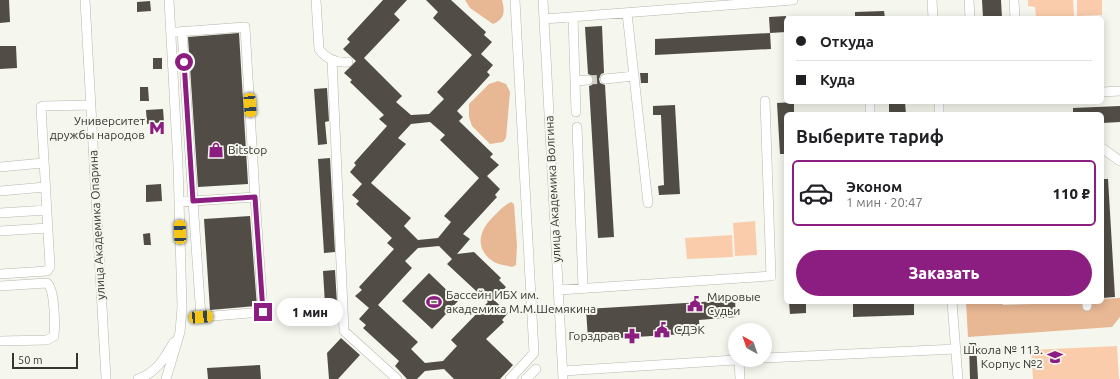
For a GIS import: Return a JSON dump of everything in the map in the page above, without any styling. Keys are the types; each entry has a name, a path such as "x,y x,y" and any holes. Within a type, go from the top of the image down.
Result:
{"street":[{"name":"улица Академика Опарина","path":"85,0 106,379"},
{"path":"166,379 180,332 182,307 179,202 169,0"},
{"path":"316,0 319,49 324,55 332,60 348,62"},
{"path":"510,379 534,353 515,0"},
{"name":"улица Академика Волгина","path":"543,0 563,375"},
{"path":"544,19 793,0"},
{"path":"932,0 934,16"},
{"path":"969,0 970,16"},
{"path":"1014,0 1015,16"},
{"path":"627,13 648,202"},
{"path":"573,17 576,112"},
{"path":"171,32 244,27 263,312 201,317 182,32"},
{"path":"332,60 344,331 397,379"},
{"path":"605,78 634,76"},
{"path":"575,81 588,80"},
{"path":"1104,92 1120,91"},
{"path":"558,290 772,276 765,101"},
{"path":"0,274 47,271 50,267 41,107 90,105"},
{"path":"577,126 583,288"},
{"path":"1104,149 1120,161"},
{"path":"0,167 43,163"},
{"path":"0,191 45,187"},
{"path":"179,202 255,197"},
{"path":"0,213 46,210"},
{"path":"0,231 48,228"},
{"path":"0,286 47,283 52,291 55,328 54,336 47,340 0,341"},
{"path":"952,304 958,379"},
{"path":"138,379 150,375 158,367 180,332"},
{"path":"772,358 956,349"},
{"path":"563,375 728,361"},
{"path":"739,367 740,379"},
{"path":"526,379 536,369"}],"shaded area":[{"path":"465,0 502,0 504,11 502,17 493,24 470,8"},
{"path":"1028,0 1073,0 1074,16 1036,16 1035,7 1028,6"},
{"path":"1077,0 1102,0 1102,15 1077,16"},
{"path":"498,81 506,84 510,92 506,138 503,142 490,144 472,126 469,117 469,104 489,84"},
{"path":"511,202 514,204 517,246 516,265 512,267 494,262 488,257 481,246 481,235 487,223 501,209"},
{"path":"755,221 757,255 735,256 733,223"},
{"path":"732,235 733,257 687,259 685,238"},
{"path":"1120,298 1120,317 1112,327 968,337 966,304 1104,304 1104,299"},
{"path":"1117,346 1119,379 1033,379 1031,350"}],"building":[{"path":"0,0 9,0 10,22 0,23"},
{"path":"383,0 407,0 394,14 400,20 364,58 402,96 396,102 411,115 429,114 444,99 437,92 472,55 433,18 438,12 426,0 451,0 486,32 484,35 492,42 481,54 493,65 487,72 490,75 457,111 463,117 459,121 493,154 490,157 499,165 487,176 500,189 495,195 497,197 463,234 470,239 457,254 474,252 501,278 499,280 506,287 494,300 508,313 502,320 504,322 486,339 513,365 500,379 454,379 444,369 425,371 417,379 407,379 395,366 399,361 363,328 366,325 359,319 369,308 355,296 362,290 359,287 394,249 387,243 392,238 356,204 359,201 352,195 362,184 350,172 356,165 354,163 387,126 379,119 384,115 350,82 352,80 344,73 356,61 343,49 350,42 347,39","holes":["430,122 445,135 440,140 479,178 444,216 451,222 438,238 418,240 404,226 411,218 371,183 406,144 398,138 411,124","439,246 452,259 447,264 488,302 451,340 457,346 443,361 425,363 411,349 418,342 378,305 412,268 405,261 418,248"]},
{"path":"982,0 1001,0 1002,16 983,16"},
{"path":"150,1 151,11 137,12 137,2"},
{"path":"884,11 885,16 855,16 855,12"},
{"path":"784,16 784,32 770,33 769,17"},
{"path":"602,26 604,73 601,74 599,79 600,83 605,85 614,237 598,238 589,86 592,85 594,80 593,76 588,74 585,27"},
{"path":"239,33 248,184 198,187 188,37"},
{"path":"770,33 771,49 655,55 655,39"},
{"path":"0,46 16,46 17,68 0,69"},
{"path":"153,58 162,58 162,69 153,69"},
{"path":"640,73 648,73 648,83 641,83"},
{"path":"140,87 148,87 149,101 140,101"},
{"path":"327,88 329,121 325,122 327,144 318,145 314,89"},
{"path":"777,103 794,104 794,112 784,112 784,154 780,154"},
{"path":"889,104 905,104 906,112 889,112"},
{"path":"675,105 680,194 659,195 658,186 664,185 661,115 653,115 653,106"},
{"path":"1120,106 1120,122 1104,123 1104,112 1073,112 1073,108"},
{"path":"163,109 164,122 147,124 146,110"},
{"path":"330,158 335,252 324,253 318,159"},
{"path":"1104,179 1108,179 1115,297 1104,298"},
{"path":"161,184 162,201 146,202 146,185"},
{"path":"250,216 257,306 210,310 204,219"},
{"path":"150,233 151,245 144,245 143,234"},
{"path":"335,270 338,321 326,321 323,271"},
{"path":"429,273 458,301 432,329 402,301"},
{"path":"735,300 736,317 699,320 700,333 588,340 586,309"},
{"path":"789,304 806,304 806,313 790,314"},
{"path":"853,304 914,304 914,315 853,317"},
{"path":"341,338 360,355 338,379 329,379 327,353"},
{"path":"969,343 976,343 978,379 970,379"},
{"path":"260,365 261,379 208,379 207,368"}],"tunnel":[{"path":"588,80 605,79"}],"place":[{"name":"Университет дружбы народов","path":"157,128"},
{"name":"Bitstop","path":"216,150"},
{"name":"Бассейн ИБХ им. академика М.М.Шемякина","path":"434,302"},
{"name":"Мировые Судьи","path":"695,304"},
{"name":"СДЭК","path":"662,330"},
{"name":"Горздрав","path":"632,336"},
{"name":"Школа № 113. Корпус №2","path":"1055,357"}],"route":[{"path":"184,62 193,201 255,197 263,312"}]}
